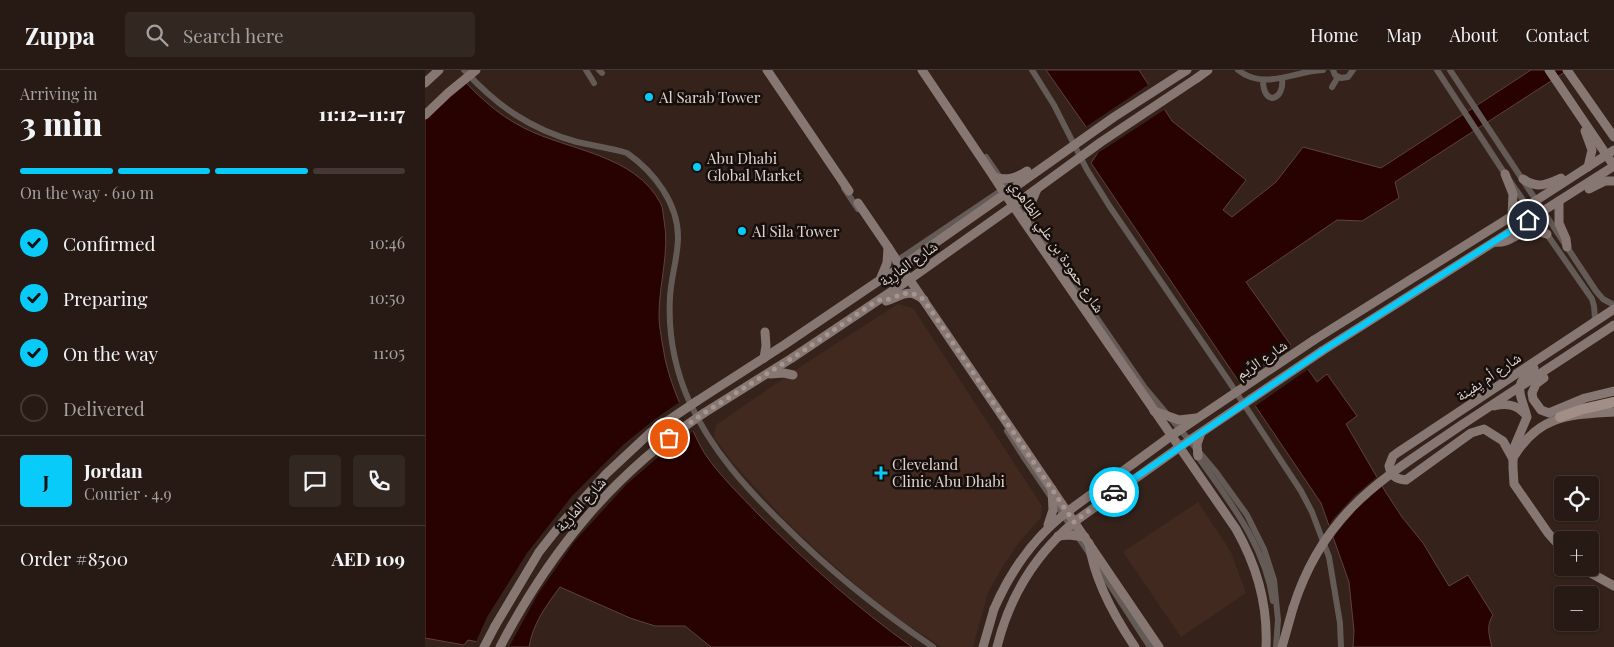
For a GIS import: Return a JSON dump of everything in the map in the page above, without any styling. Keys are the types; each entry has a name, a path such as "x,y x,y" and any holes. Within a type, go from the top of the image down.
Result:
{"main road":[{"path":"425,82 439,70"},
{"path":"425,115 476,70"},
{"path":"765,70 849,191"},
{"name":"شارع حمودة بن علي الظاهري","path":"922,70 994,177 1006,190 1013,206 1154,412 1171,436 1183,445 1236,530 1248,552 1257,577 1266,624 1266,647"},
{"name":"شارع المارِية","path":"484,647 539,552 605,474 651,432 880,280 898,265 1006,190 1187,70"},
{"name":"شارع المارِية","path":"500,647 526,599 556,553 610,491 652,451 704,413 910,279 1109,136 1208,70"},
{"path":"1549,70 1582,118 1610,152 1614,166"},
{"path":"1567,70 1614,137"},
{"path":"1600,117 1614,125"},
{"path":"1582,118 1592,150 1588,167"},
{"name":"شارع الرِّيم","path":"983,647 994,609 1022,557 1047,528 1067,512 1171,436 1313,340 1536,201 1610,152"},
{"name":"شارع الرِّيم","path":"997,647 1005,618 1017,593 1040,557 1058,536 1183,445 1322,351 1614,166"},
{"path":"994,177 1013,179 1032,169 1039,169"},
{"path":"1505,174 1513,198 1512,216"},
{"path":"1523,179 1542,186 1563,178 1571,178"},
{"path":"1576,190 1584,190 1605,181 1614,181"},
{"path":"1026,224 1029,208 1039,187"},
{"path":"1559,201 1559,223 1566,238 1567,247"},
{"path":"858,203 898,265 910,279 1052,489 1073,525 1087,540 1159,647"},
{"path":"1494,242 1505,242 1525,232 1538,231 1547,234"},
{"path":"880,280 887,263 888,247"},
{"path":"878,300 887,300 906,293 915,294 924,300"},
{"name":"شارع أم يِفينة","path":"1513,459 1503,441 1484,428 1471,433 1406,480 1392,475 1389,466 1393,456 1397,453 1614,309"},
{"name":"شارع أم يِفينة","path":"1282,647 1295,602 1305,576 1321,546 1337,524 1359,500 1381,480 1614,325"},
{"path":"764,358 767,346 765,332"},
{"path":"1586,344 1535,384 1532,393 1533,400 1541,410 1549,413 1585,398 1614,391"},
{"path":"1547,353 1523,379 1518,389 1527,417 1515,445 1513,459 1514,484 1554,539"},
{"path":"765,375 780,373 793,375"},
{"path":"1513,459 1522,443 1532,432 1560,417 1583,408 1614,402"},
{"path":"1491,406 1511,404 1520,409 1527,417"},
{"path":"1154,412 1179,420 1189,420 1203,416"},
{"path":"1560,417 1614,412"},
{"path":"1197,456 1197,444 1201,433"},
{"path":"1047,528 1053,510 1052,489"},
{"path":"1058,536 1069,534 1087,540"},
{"path":"1087,540 1092,560 1116,617 1135,647"},
{"path":"1596,576 1614,586"}],"street":[{"path":"464,70 498,104 515,116 559,136 627,153 635,158 656,181 670,201 677,228 678,243 671,282 670,304 670,327 675,357 687,395 712,442 744,486 811,551 863,596 933,647"},
{"path":"586,70 593,83"},
{"path":"765,70 898,265 1037,478 1073,525 1150,647"},
{"path":"926,70 1006,190 1145,388 1224,482 1240,504 1268,560 1275,590 1278,620 1275,647"},
{"path":"1032,70 1054,105 1087,170 1110,208 1223,372 1301,491 1312,512 1329,557 1339,616 1341,647"},
{"path":"1239,70 1249,77 1263,80 1323,70"},
{"path":"1333,70 1338,77 1345,78 1353,70"},
{"path":"1437,70 1527,206 1539,214 1567,247 1603,299 1614,305"},
{"path":"1450,70 1523,179 1536,201 1547,234 1588,294 1594,306 1595,318 1589,326"},
{"path":"1332,87 1338,77"},
{"path":"1263,80 1263,89 1266,95 1275,98 1279,96 1283,88 1282,78"},
{"path":"1588,294 1593,294 1596,291"},
{"name":"شارع حمودة بن علي الظاهري","path":"1183,445 1197,456 1257,541"}],"shaded area":[{"path":"425,70 454,70 486,102 524,128 618,164 635,174 649,187 662,206 666,232 659,315 665,358 678,399 703,451 730,485 795,550 832,584 912,647 711,647 685,626 655,626 630,618 560,587 537,622 529,647 503,647 468,640 464,645 425,638"},
{"path":"1046,70 1139,70 1172,121 1246,180 1223,210 1232,217 1276,182 1303,147 1381,168 1531,70 1568,70 1395,182 1399,198 1362,221 1337,220 1246,282 1317,382 1327,374 1357,416 1346,424 1385,491 1402,517 1423,543 1449,586 1468,575 1493,615 1489,627 1492,647 1353,647 1354,631 1349,582 1321,503 1091,163 1101,148"},
{"name":"Cleveland Clinic Abu Dhabi","path":"898,304 913,308 1042,506 1041,518 1020,541 988,593 973,647 941,647 881,607 784,519 732,462 714,437 716,425 806,363"},
{"path":"1198,502 1231,552 1246,593 1181,637 1123,552"}],"pier":[{"path":"425,70 457,70 467,81 425,120"},
{"path":"1151,83 1167,108 1092,157 1098,148 1084,128"},
{"path":"1293,344 1310,368 1254,407 1236,381"},
{"path":"681,401 695,430 657,458 626,485 575,541 538,594 509,647 489,647 475,644 487,617 527,553 572,496 624,444"},
{"path":"1379,475 1384,484 1361,503 1331,540 1327,528 1333,519 1354,496"}],"way so far":[{"path":"669,438 704,413 800,353 878,300 884,301 903,293 909,293 915,294 924,300 1074,522 1114,492"}],"place":[{"name":"Al Sarab Tower","path":"649,97"},
{"name":"Abu Dhabi Global Market","path":"697,167"},
{"name":"Al Sila Tower","path":"742,231"},
{"name":"Cleveland Clinic Abu Dhabi","path":"881,473"}],"route":[{"path":"1114,492 1322,351 1528,220"}]}
